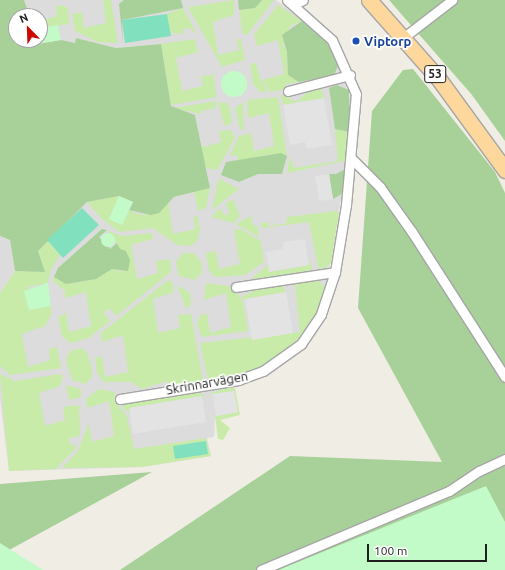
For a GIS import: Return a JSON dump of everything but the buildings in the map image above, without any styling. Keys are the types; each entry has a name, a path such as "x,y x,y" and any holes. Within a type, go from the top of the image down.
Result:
{"main road":[{"name":"53","path":"369,0 404,37 505,170"}],"street":[{"name":"Skrinnarvägen","path":"291,2 303,0"},
{"path":"404,37 452,0"},
{"name":"Skrinnarvägen","path":"120,399 238,380 277,364 312,330 329,295 335,272 352,159 357,107 350,75 332,40 291,2"},
{"path":"288,91 350,75"},
{"path":"352,159 380,187 412,232 505,377"},
{"path":"236,287 335,272"},
{"path":"261,570 449,491 479,471 505,459"}],"shaded area":[{"path":"24,0 276,0 318,33 339,64 351,103 345,174 326,288 307,330 233,377 238,412 215,416 214,437 207,438 211,456 142,467 9,471 0,399 0,304 38,251 87,202 119,196 159,213 174,197 210,188 195,115 171,107 161,44 116,48 76,38 76,43 48,41 48,8 27,8"},
{"path":"324,98 332,145 307,149 305,142 290,145 283,105"},
{"path":"329,174 333,199 319,201 315,176"},
{"path":"0,236 10,240 15,271 0,293"},
{"path":"305,239 309,265 269,272 266,252 283,249 283,242"},
{"path":"286,292 293,333 252,340 245,299"},
{"path":"234,391 238,412 216,416 212,394"},
{"path":"202,396 206,422 133,434 129,408"}],"green space":[{"path":"0,0 24,0 27,8 8,8 8,48 48,48 48,42 61,40 75,43 76,38 116,48 161,44 171,106 195,115 210,188 174,197 159,213 151,215 129,210 133,202 119,196 87,202 38,251 45,272 15,271 10,240 0,236"},
{"path":"103,0 111,0 118,43 97,42 75,31 72,14 82,12 84,28 106,23"},
{"path":"124,0 181,0 183,8 122,20 123,43 119,4"},
{"path":"234,0 234,15 213,22 218,55 239,50 237,39 241,39 245,60 222,67 185,2 189,7"},
{"path":"238,0 262,0 255,8 239,10"},
{"path":"262,0 274,0 247,35 242,33 239,5 240,10 255,8"},
{"path":"389,0 505,0 505,141 472,95"},
{"path":"62,5 68,8 69,24 48,27 48,19 57,16 56,6"},
{"path":"278,5 302,21 290,26 283,44 287,52 287,70 299,82 286,84 286,89 270,92 262,80 284,74 278,40 257,46 254,34"},
{"path":"183,8 194,28 194,34 190,28 183,29 184,34 170,33 167,14"},
{"path":"167,14 171,36 125,43 122,20"},
{"path":"302,21 327,43 339,64 334,75 299,82 288,75 287,52 282,35"},
{"path":"58,25 61,40 48,42 48,27"},
{"path":"195,39 198,52 176,58 182,91 203,86 201,76 214,75 216,97 171,105 161,44"},
{"path":"256,63 261,80 268,92 260,92 253,84 250,64"},
{"path":"413,69 495,172 505,193 505,570 120,570 290,456 442,462 358,308 372,111 403,70"},
{"path":"234,71 243,75 247,84 243,93 234,97 225,93 221,84 225,75"},
{"path":"337,85 349,90 350,132 335,129 329,88"},
{"path":"321,87 324,98 283,105 281,95 289,94 290,100 298,101 310,89"},
{"path":"278,97 287,156 273,154 238,161 237,156 230,155 239,136 251,133 254,151 274,146 269,113 248,118 247,100"},
{"path":"215,101 216,108 201,111 201,114 174,108"},
{"path":"218,102 227,103 230,109 232,122 228,125 224,125"},
{"path":"243,102 244,129 240,130 235,108"},
{"path":"335,129 350,132 345,161 287,173 290,156 294,168 338,161"},
{"path":"231,130 235,138 217,170 206,168 200,148 221,142 219,131"},
{"path":"281,153 287,156 282,174 258,174 239,182 221,175 226,162"},
{"path":"345,169 342,194 333,199 329,174 336,174"},
{"path":"220,179 239,189 212,210 218,180"},
{"path":"210,188 206,208 198,211 194,191"},
{"path":"119,196 109,219 122,225 129,210 140,215 159,213 168,201 173,234 195,229 193,217 197,216 200,229 197,241 190,246 177,245 153,228 120,232 103,220 87,202"},
{"path":"119,196 133,202 122,225 109,219"},
{"path":"233,199 240,216 234,223 211,217 220,208 225,216 230,212 225,204"},
{"path":"82,208 99,225 63,258 47,240"},
{"path":"336,211 339,213 331,263 324,269 318,267 309,222 262,228 261,223 269,222 268,226 287,223 287,217"},
{"path":"251,216 252,224 258,227 259,237 236,224"},
{"path":"102,229 107,230 99,237 110,249 117,243 120,249 126,251 130,260 128,271 112,269 96,279 66,284 54,277 58,268"},
{"path":"241,229 261,241 264,262 245,275 215,277 209,271 206,253 216,251 219,269 240,264 234,230"},
{"path":"107,230 122,236 152,233 153,239 131,245 137,279 158,273 156,261 170,259 171,272 116,316 109,308 104,313 110,321 89,338 70,343 62,336 58,317 66,313 69,332 91,326 86,292 65,298 65,291 53,281 53,277 66,284 96,279 112,269 124,272 117,243"},
{"path":"105,233 111,233 115,237 115,243 111,247 105,247 101,243 101,237"},
{"path":"47,240 60,255 50,271 48,283 28,287 29,310 51,306 52,313 45,326 22,334 28,367 50,360 49,349 57,347 61,368 10,375 0,366 0,293 15,271 45,272 38,251"},
{"path":"183,253 194,253 201,262 202,272 195,280 179,276 176,262"},
{"path":"310,259 312,269 309,272 251,279 268,265 269,272 309,265"},
{"path":"317,279 326,288 318,312 296,342 272,362 253,371 208,380 200,343 300,332 295,283"},
{"path":"167,281 172,281 174,292 153,299 158,333 180,328 178,315 191,314 203,381 169,387 167,381 142,389 131,382 104,382 97,373 95,358 102,356 105,377 128,372 123,335 102,342 101,333"},
{"path":"48,283 51,306 29,310 24,291"},
{"path":"206,283 235,287 244,305 248,331 202,337 197,324 200,315 207,314 210,333 231,327 226,293 204,300"},
{"path":"177,285 190,293 191,305 186,309"},
{"path":"282,285 286,292 245,299 246,302 241,297 258,289"},
{"path":"81,348 87,352 92,369 92,377 85,384 72,380 66,360 70,351"},
{"path":"0,374 15,381 61,374 63,377 60,386 39,393 45,426 65,420 63,407 79,405 80,436 69,438 70,445 77,445 56,469 9,471"},
{"path":"66,385 81,389 81,397 69,400"},
{"path":"232,386 235,388 240,415 220,420 230,428 223,440 218,439 215,416 237,412 234,391 213,394 213,400 211,393"},
{"path":"99,389 114,392 118,406 127,416 134,449 206,438 211,456 142,467 62,468 78,451 89,423 92,442 114,436 109,401 87,408 86,399"},
{"path":"197,392 204,395 203,402 202,396 129,408 130,414 122,407 121,404"},
{"path":"206,441 208,454 175,459 173,446"},
{"path":"152,472 0,555 0,484"},
{"path":"486,486 505,522 505,570 278,570"},
{"path":"0,543 43,570 0,570"}],"place":[{"name":"Viptorp","path":"356,41"}]}
